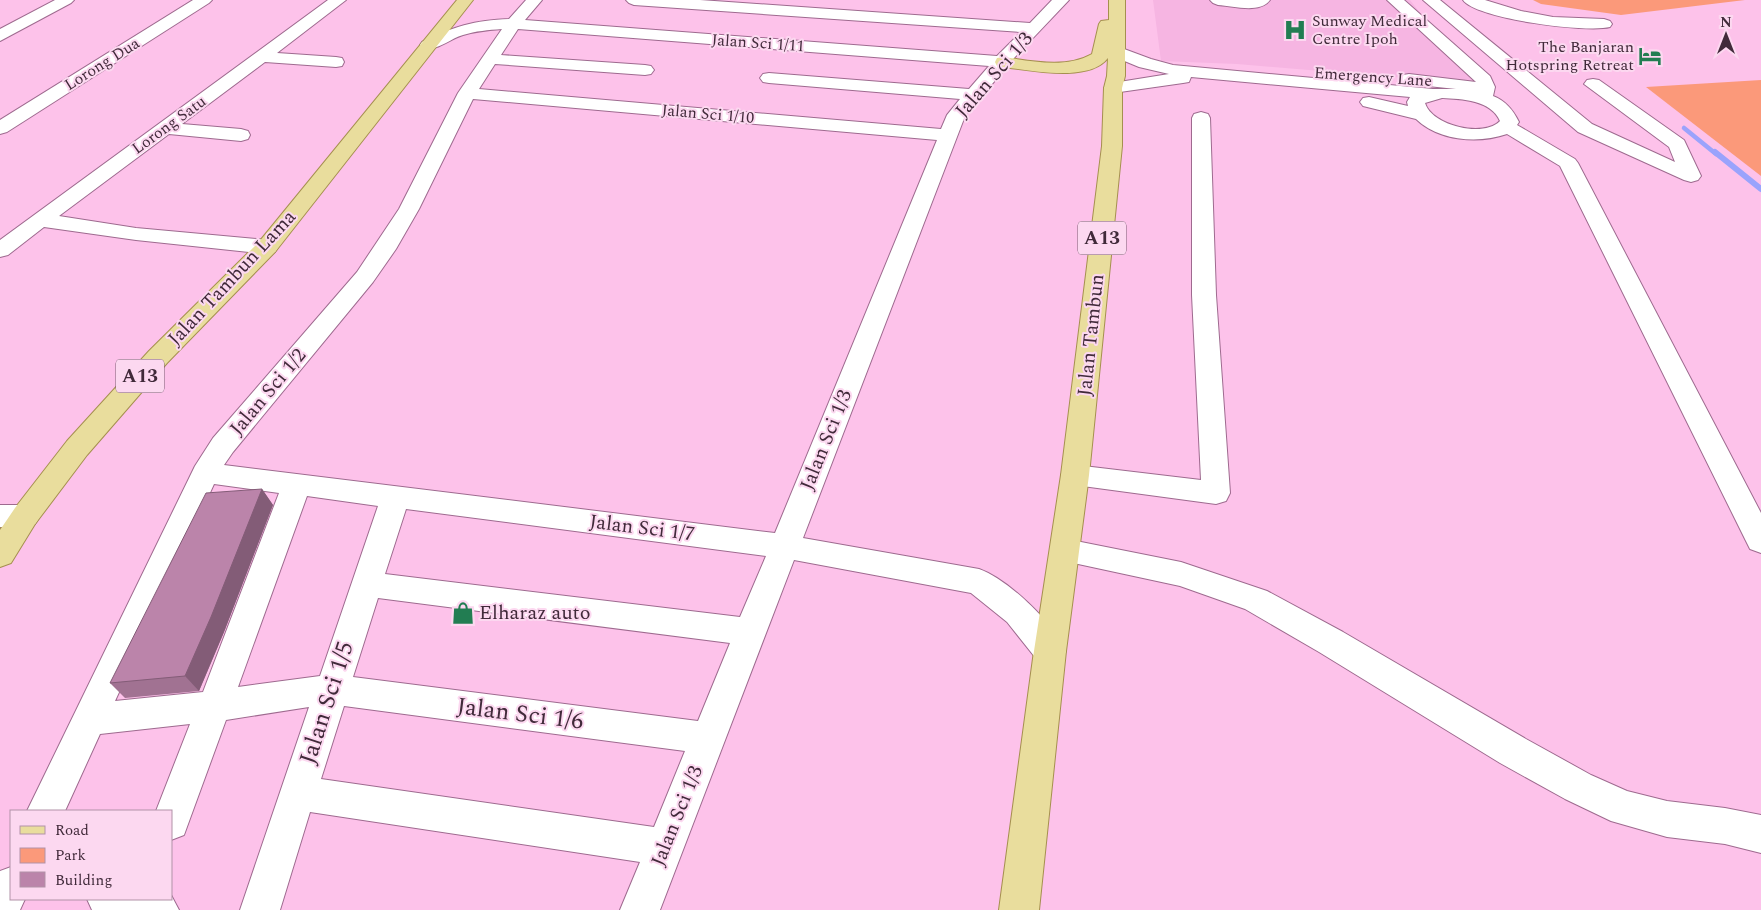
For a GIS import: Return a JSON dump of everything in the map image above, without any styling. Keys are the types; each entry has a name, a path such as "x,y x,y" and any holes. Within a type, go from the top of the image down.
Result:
{"main road":[{"name":"Jalan Tambun Lama","path":"0,555 13,516 77,448 158,356 267,247 465,0"},
{"name":"Jalan Tambun","path":"1019,910 1050,651 1066,551 1112,146 1113,88 1116,76 1116,2"},
{"path":"1003,62 1072,67 1092,63 1100,57 1107,23 1116,2"}],"street":[{"path":"0,36 66,0"},
{"name":"Lorong Dua","path":"0,128 204,0"},
{"name":"Lorong Satu","path":"0,250 338,0"},
{"name":"Jalan Sci 1/2","path":"46,810 205,473 223,445 365,277 385,249 409,209 467,92 513,24 534,0"},
{"path":"634,0 809,6 1034,28"},
{"path":"1044,0 1061,1"},
{"path":"1218,0 1256,3 1262,0"},
{"path":"1113,88 1172,78 1194,78 1335,94 1421,115 1443,128 1466,133 1488,134 1500,132 1508,127 1510,122 1508,116 1488,98 1484,80 1395,0"},
{"path":"1431,0 1483,26 1512,26 1493,10"},
{"path":"1459,0 1550,99 1585,128 1691,176 1677,144 1593,84"},
{"path":"1472,0 1493,10 1558,23 1604,24"},
{"name":"Jalan Sci 1/3","path":"640,910 783,546 956,115 1008,54 1061,1"},
{"path":"754,104 809,6"},
{"name":"Jalan Sci 1/11","path":"428,45 455,32 482,25 513,24 658,54 787,46 1003,62"},
{"path":"1116,51 1145,63 1173,70 1431,94 1456,93 1488,98 1550,99"},
{"path":"490,59 658,54"},
{"path":"626,94 658,54"},
{"path":"261,57 336,62"},
{"name":"Emergency Lane","path":"1262,78 1284,70 1443,82 1488,98"},
{"path":"769,78 974,95"},
{"name":"Jalan Sci 1/10","path":"467,92 626,94 754,104 949,135"},
{"path":"1421,115 1416,108 1416,102 1421,97 1431,94"},
{"path":"1075,475 1216,493 1204,295 1201,118"},
{"path":"1508,127 1568,163 1761,541"},
{"path":"165,128 241,134"},
{"path":"39,220 136,234 267,247"},
{"name":"Jalan Sci 1/7","path":"205,473 783,546 978,582 1018,613 1050,651"},
{"path":"172,819 297,484"},
{"name":"Jalan Sci 1/5","path":"260,910 395,497"},
{"path":"1066,551 1181,574 1256,600 1331,642 1513,751 1578,787 1624,808 1667,819 1724,826 1761,834"},
{"path":"366,584 750,632"},
{"name":"Jalan Sci 1/6","path":"89,720 215,706 332,689 708,738"},
{"path":"298,793 664,847"},
{"path":"0,910 10,888"}],"shaded area":[{"name":"Sunway Medical Centre Ipoh","path":"1153,0 1410,0 1476,84 1237,64 1161,61"}],"green space":[{"path":"1533,0 1745,0 1621,15 1541,4"},
{"path":"1761,80 1761,176 1646,87"}],"building":[{"path":"262,489 211,617 185,676 110,683 206,493"}],"waterway":[{"path":"1684,128 1716,154"},
{"path":"1715,152 1761,189"}],"place":[{"name":"Sunway Medical Centre Ipoh","path":"1295,30"},
{"name":"The Banjaran Hotspring Retreat","path":"1650,56"},
{"name":"Elharaz auto","path":"463,613"}]}
